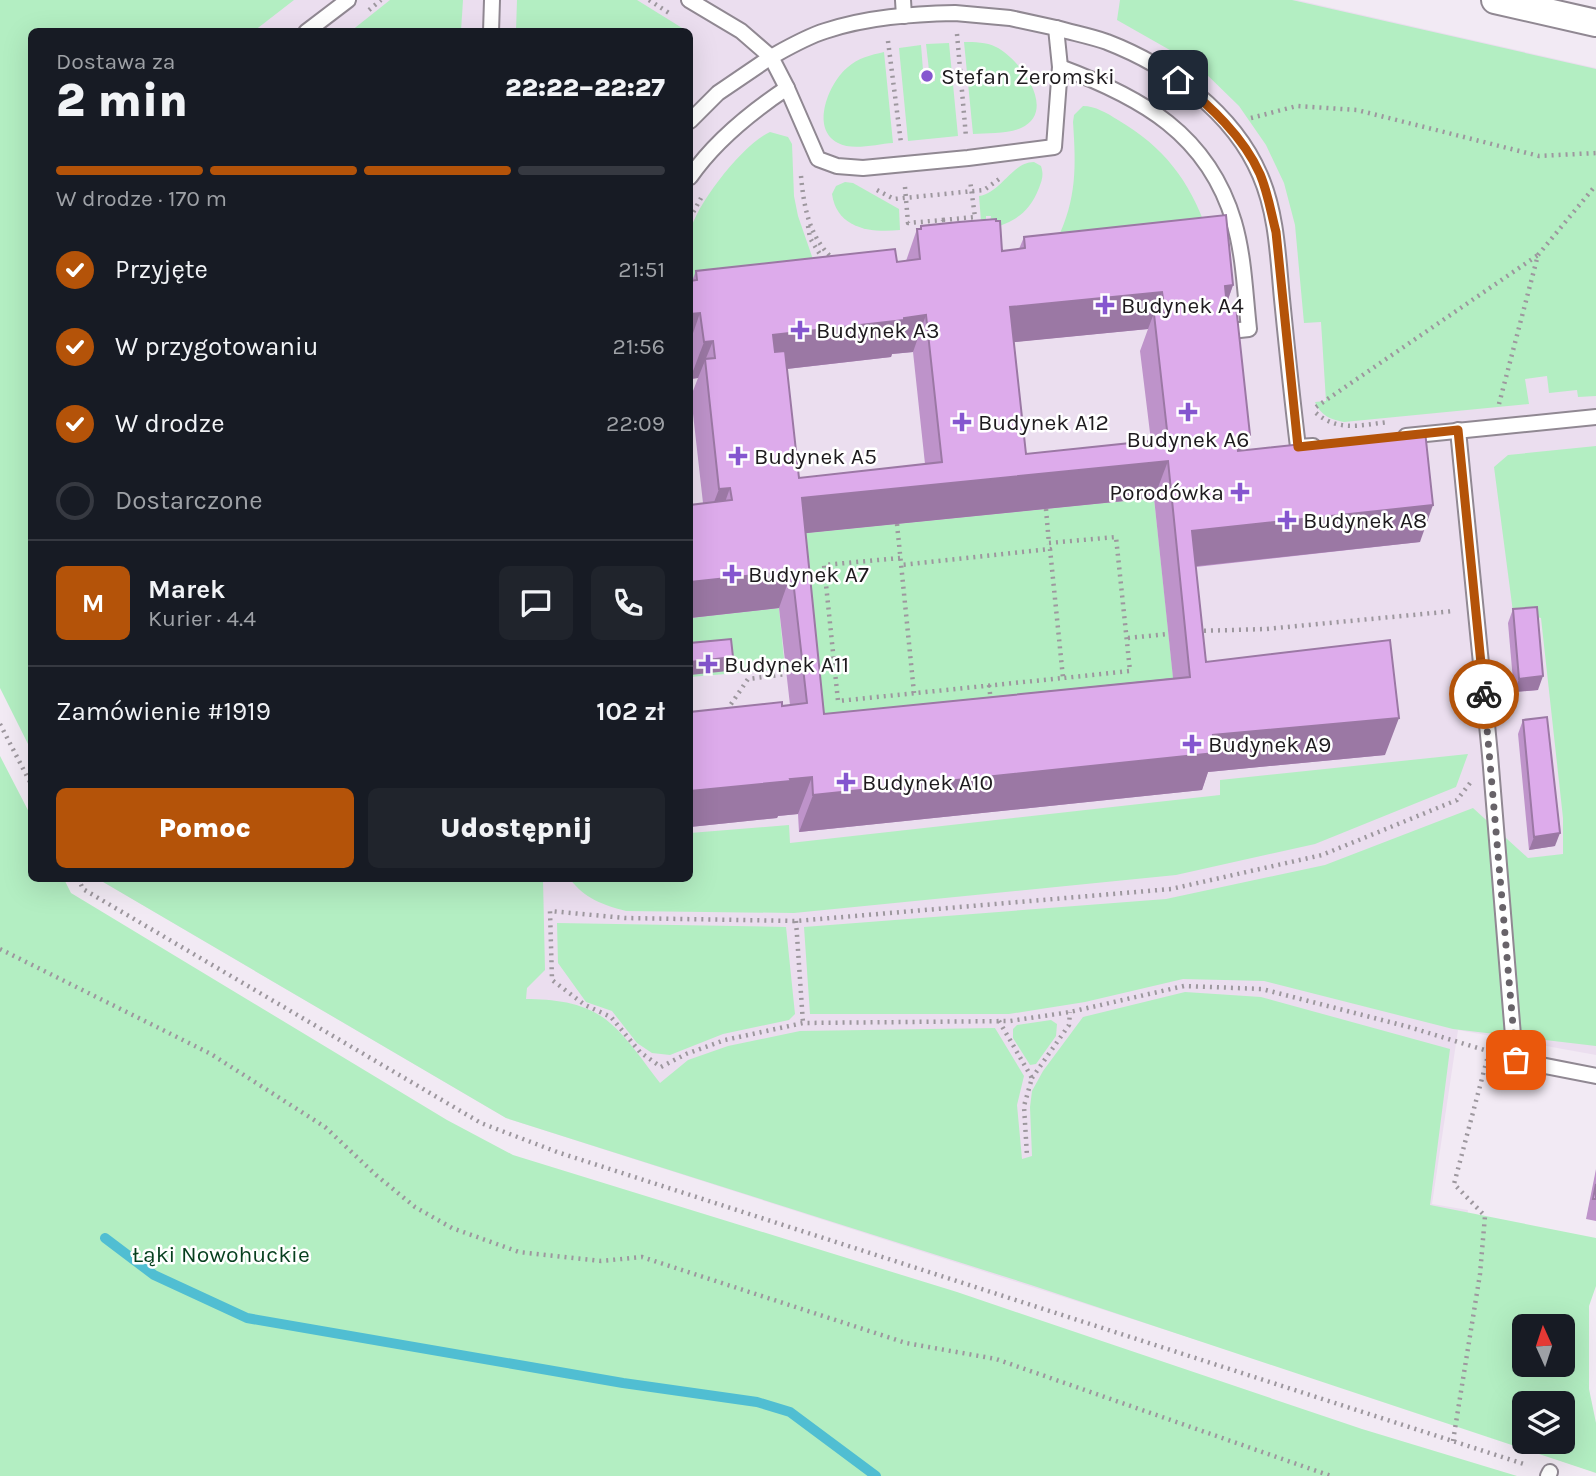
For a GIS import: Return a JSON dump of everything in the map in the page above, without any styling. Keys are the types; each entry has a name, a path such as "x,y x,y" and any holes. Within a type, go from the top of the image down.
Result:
{"street":[{"path":"1495,0 1596,23"}],"lane":[{"path":"311,28 348,0"},
{"path":"491,28 492,0"},
{"path":"688,0 741,32 771,57 788,88 818,159 837,166 863,168 1054,147 1060,67 1056,28"},
{"path":"904,0 904,16"},
{"path":"693,118 718,93 799,41 824,31 870,20 904,16 933,7 1010,18 1056,28 1106,42 1145,60 1178,80 1206,102 1244,147 1259,174 1276,232 1298,447 1324,444"},
{"path":"1060,67 1137,100 1191,142 1212,169 1234,223 1249,329 1213,333"},
{"path":"693,173 739,123 788,88"},
{"path":"1391,437 1596,417"},
{"path":"1458,430 1516,1060 1596,1076"}],"path":[{"path":"957,40 966,138"},
{"path":"891,46 901,142"},
{"path":"1227,125 1297,106 1357,110 1539,156 1596,153"},
{"path":"1312,409 1538,255 1596,185"},
{"path":"905,193 908,222 975,217 971,186"},
{"path":"807,220 810,238 822,260 831,267"},
{"path":"943,220 944,233"},
{"path":"816,238 827,254 841,266"},
{"path":"1497,411 1538,255"},
{"path":"1045,509 1063,678"},
{"path":"897,524 914,693"},
{"path":"900,558 824,565 838,701 1130,671 1116,537 901,565"},
{"path":"1185,632 1266,629 1475,608"},
{"path":"1127,638 1168,634"},
{"path":"813,671 835,668"},
{"path":"726,713 748,679 786,674"},
{"path":"989,685 992,709"},
{"path":"0,724 28,778"},
{"path":"1490,755 1457,800 1322,855 1171,888 796,921 625,918 550,911 552,980 584,1005 611,1017 639,1052 661,1067 686,1054 725,1040 803,1023 999,1021 1070,1012 1184,986 1262,989 1409,1027 1516,1060"},
{"path":"80,882 83,889 481,1123 557,1152 1549,1474"},
{"path":"796,921 803,1023"},
{"path":"0,949 211,1054 325,1127 415,1207 452,1228 519,1252 601,1261 642,1257 906,1343 996,1359 1331,1476"},
{"path":"1027,1156 1024,1106 1032,1078 1069,1025 1070,1012"},
{"path":"999,1021 1032,1078"},
{"path":"1453,1441 1480,1274 1485,1216 1454,1184 1489,1052"}],"shaded area":[{"path":"221,0 1297,0 1596,68 1596,1055 1458,1030 1432,1204 1468,1210 1440,1418 506,1118 103,882 693,882 693,28 188,28"}],"green space":[{"path":"0,0 294,0 258,28 28,28 28,744 0,688"},
{"path":"390,0 463,0 461,28 355,28"},
{"path":"517,0 637,0 682,28 516,28"},
{"path":"1120,0 1292,0 1596,69 1596,396 1578,397 1577,390 1549,393 1547,376 1525,379 1529,404 1344,422 1323,414 1315,402 1326,401 1321,322 1304,323 1295,225 1284,183 1266,145 1239,106 1198,66 1117,20"},
{"path":"964,42 992,45 1015,62 1031,85 1036,98 1036,110 1032,120 1021,128 1010,131 973,134"},
{"path":"949,43 958,136 908,141 899,48 921,45 921,84 935,81 934,70 929,70 926,44"},
{"path":"884,52 893,143 857,147 838,143 829,136 825,127 825,105 829,93 841,74 852,64"},
{"path":"1083,106 1114,117 1162,153 1183,180 1207,230 1057,240 1064,225 1074,182 1074,115"},
{"path":"770,132 788,137 792,144 794,196 816,268 693,281 694,220 722,176 759,138"},
{"path":"1034,162 1041,166 1042,180 1031,204 1014,220 989,229 991,216 986,216 986,221 981,221 979,196 994,189 1019,167"},
{"path":"845,182 853,183 899,209 900,230 878,231 848,222 835,206 832,194 836,186"},
{"path":"1596,446 1596,1046 1453,1029 1264,981 1183,979 1085,1002 1009,1014 810,1014 804,927 1166,899 1325,865 1473,808 1528,858 1563,854 1563,818 1541,618 1513,612 1494,467 1508,455"},
{"path":"1154,498 1177,714 810,751 788,535"},
{"path":"779,608 785,669 693,677 693,618"},
{"path":"1468,754 1456,787 1315,844 1176,875 794,913 626,911 595,900 573,882 693,882 693,833 789,825 790,843 1220,795 1220,780"},
{"name":"Łąki Nowohuckie","path":"0,756 28,810 28,882 66,882 71,893 447,1120 513,1155 957,1292 1362,1429 1517,1476 0,1476"},
{"path":"103,882 543,882 545,970 527,988 526,999 571,1004 601,1016 623,1036 660,1083 688,1060 728,1046 800,1031 995,1028 1024,1076 1017,1105 1022,1159 1032,1156 1032,1091 1043,1071 1083,1017 1185,992 1261,997 1450,1049 1430,1205 1596,1238 1596,1286 1589,1306 1589,1389 1596,1423 1596,1473 1539,1454 1575,1454 1575,1391 1512,1391 1512,1445 1031,1285 506,1118"},
{"path":"557,923 786,927 795,1014 789,1020 723,1034 670,1055 652,1053 637,1043 612,1011 586,1002 558,963"},
{"path":"1051,1020 1057,1024 1056,1036 1036,1064 1030,1065 1013,1038 1013,1029 1017,1025"}],"building":[{"path":"1226,215 1233,285 1225,286 1227,307 1236,306 1250,435 1237,437 1238,451 1425,431 1433,505 1192,531 1206,662 1390,640 1399,718 1213,735 1215,753 813,795 812,777 693,791 693,712 782,702 782,706 807,703 792,571 693,582 693,505 732,500 730,488 719,489 705,359 715,358 713,341 704,342 700,313 693,314 693,281 697,280 696,271 895,249 897,262 920,259 917,229 921,229 921,226 996,219 1000,221 1002,251 1025,248 1024,237","holes":["1162,292 1165,313 1154,314 1168,439 1026,454 1010,307","926,315 942,462 799,478 785,351 775,352 773,335 904,320","1168,461 1190,677 824,714 802,498"]},
{"path":"1537,607 1543,676 1519,679 1513,609"},
{"path":"731,639 733,657 693,662 693,643"},
{"path":"1547,717 1560,833 1534,837 1523,720"}],"waterway":[{"path":"105,1238 154,1275 247,1318 623,1383 757,1402 790,1412 876,1476"}],"way so far":[{"path":"1484,694 1516,1060"}],"place":[{"name":"Stefan Żeromski","path":"927,76"},
{"name":"Budynek A4","path":"1105,305"},
{"name":"Budynek A3","path":"800,330"},
{"name":"Budynek A6","path":"1188,412"},
{"name":"Budynek A12","path":"962,422"},
{"name":"Budynek A5","path":"738,456"},
{"name":"Porodówka","path":"1240,492"},
{"name":"Budynek A8","path":"1287,520"},
{"name":"Budynek A7","path":"732,574"},
{"name":"Budynek A11","path":"708,664"},
{"name":"Budynek A9","path":"1192,744"},
{"name":"Budynek A10","path":"846,782"}],"route":[{"path":"1178,80 1206,102 1244,147 1259,174 1268,200 1276,232 1298,447 1458,430 1484,694"}]}
